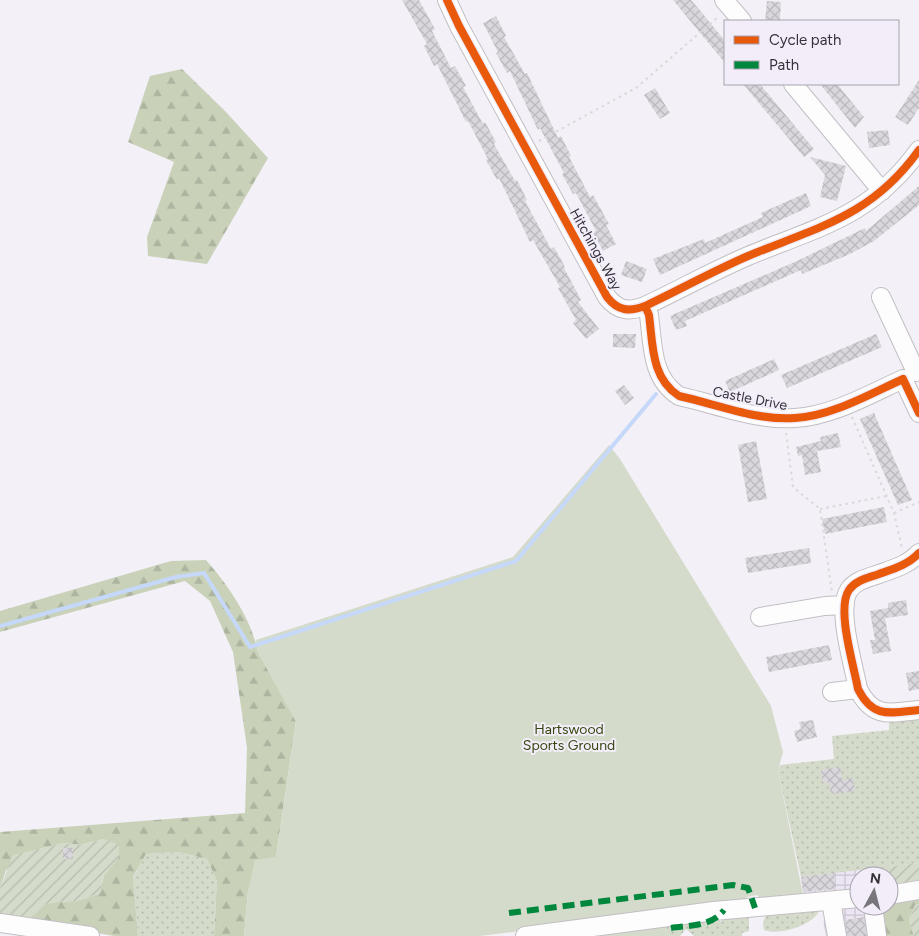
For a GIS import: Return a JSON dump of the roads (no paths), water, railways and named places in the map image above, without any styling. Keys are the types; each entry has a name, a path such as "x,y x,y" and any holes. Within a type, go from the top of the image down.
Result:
{"street":[{"name":"Hitchings Way","path":"447,0 458,26 607,297 614,305 624,310 634,310 645,306 746,257 832,223 859,209 882,191 906,168 919,150"},
{"path":"729,2 741,20"},
{"path":"794,85 882,191"},
{"path":"881,297 913,374 919,413"},
{"name":"Castle Drive","path":"645,306 649,315 657,371 669,389 679,396 758,415 784,419 814,415 846,404 913,374"},
{"path":"919,553 905,564 858,582 849,590 844,605 858,688 870,708 885,713 919,710"},
{"path":"760,617 825,606 844,605"},
{"path":"832,692 858,688"},
{"path":"899,893 919,890"},
{"path":"525,936 714,911 849,899"},
{"path":"832,901 837,936"},
{"path":"874,916 877,936"},
{"path":"0,923 90,936"}],"waterway":[{"path":"0,626 176,577 204,573 250,647 516,561 656,394"}],"park label":[{"name":"Hartswood Sports Ground","path":"569,738"}]}
